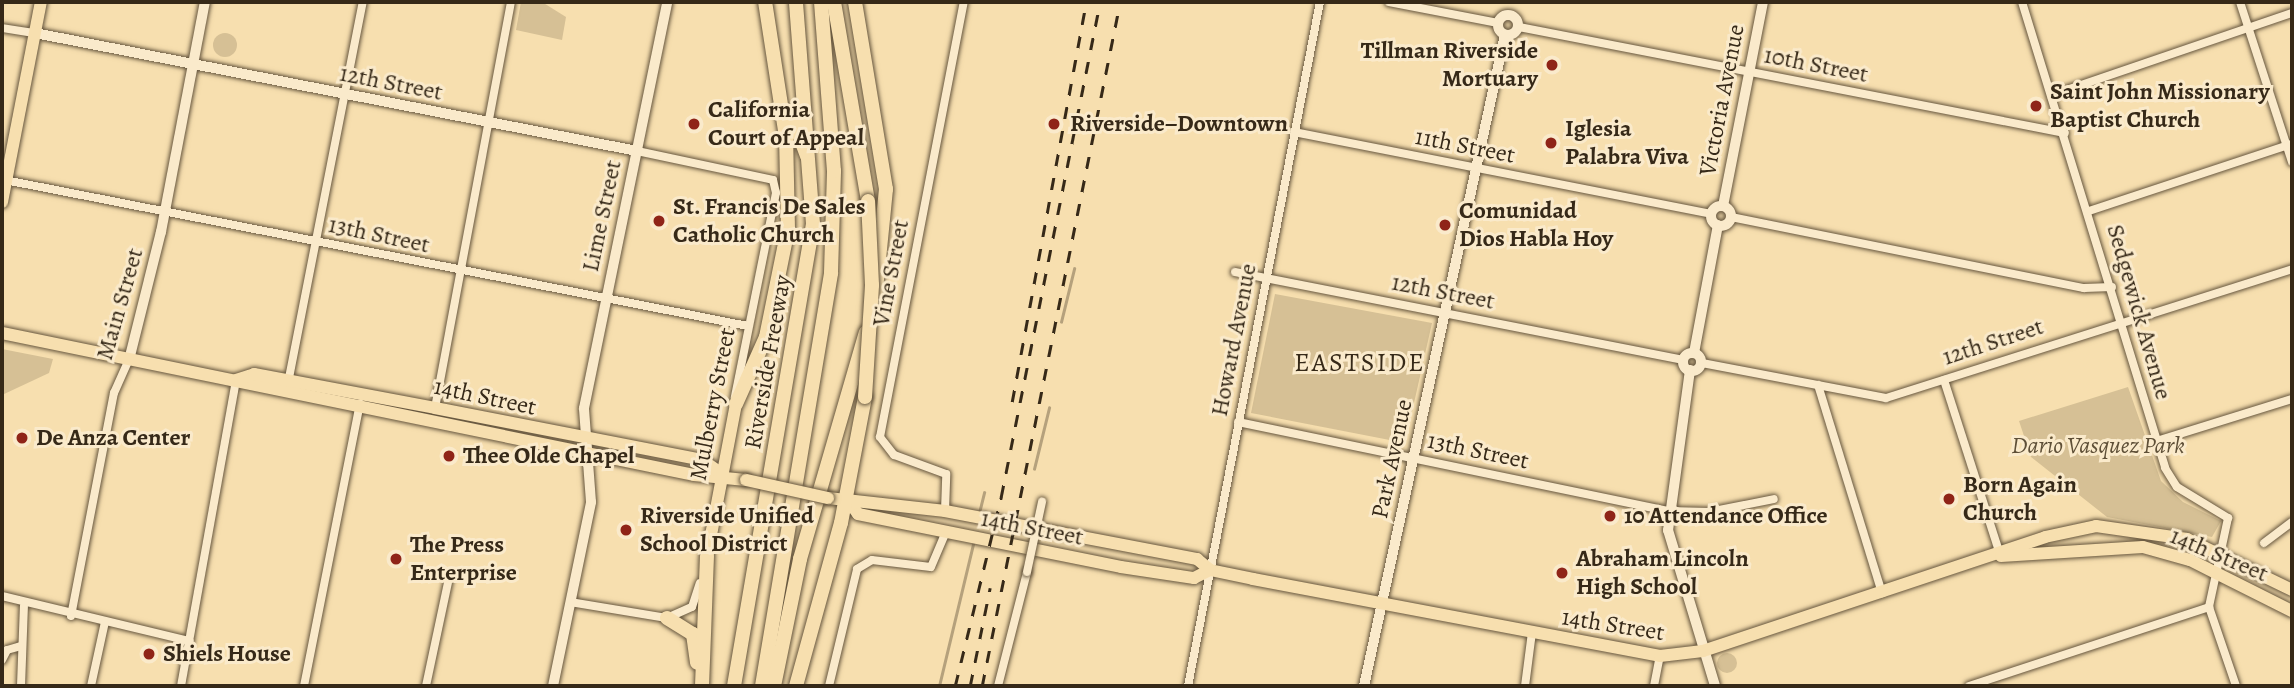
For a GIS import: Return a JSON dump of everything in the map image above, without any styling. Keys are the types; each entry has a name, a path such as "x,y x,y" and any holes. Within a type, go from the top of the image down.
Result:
{"highway":[{"path":"766,2 793,126 812,167"},
{"path":"736,404 766,337 788,229 786,137 766,2"},
{"name":"Riverside Freeway","path":"734,686 807,282 812,167 796,2"},
{"name":"Riverside Freeway","path":"762,686 831,273 834,171 821,2"},
{"path":"796,686 847,503 865,397 872,285 868,201 834,2"},
{"path":"774,686 800,559 883,272 886,189 855,2"},
{"path":"702,686 707,556"},
{"path":"667,618 696,641 696,686"}],"main road":[{"path":"2,202 4,180 41,2"},
{"name":"Lime Street","path":"583,439 606,298 667,2"},
{"name":"14th Street","path":"2,333 236,380 254,374 287,387 361,401 435,408 583,439 702,460 722,474"},
{"name":"14th Street","path":"361,401 384,412 694,475 722,474 828,498 847,503 858,514 946,534 1194,578 1210,570"},
{"name":"Mulberry Street","path":"707,556 736,404"},
{"path":"384,412 432,415 435,408"},
{"path":"553,686 592,502 583,439"},
{"name":"14th Street","path":"847,503 861,498 945,511 1197,559 1210,570 1660,656 1703,651 2001,556 2045,537 2096,527 2155,530 2222,554 2292,590"},
{"name":"14th Street","path":"2001,556 2124,544 2218,573 2292,611"}],"street":[{"name":"Main Street","path":"71,617 114,393 129,360 165,212 205,2"},
{"path":"287,387 363,2"},
{"path":"435,408 512,2"},
{"name":"Vine Street","path":"945,511 946,474 894,455 880,438 964,2"},
{"name":"Howard Avenue","path":"1188,686 1320,2"},
{"path":"1389,2 1498,23 1510,15 1513,2"},
{"name":"Victoria Avenue","path":"1723,206 1763,2"},
{"name":"Sedgewick Avenue","path":"2022,2 2089,211 2112,287 2118,324 2157,442 2177,487 2228,518 2209,607"},
{"path":"2240,2 2290,145 2292,162"},
{"path":"2052,95 2292,13"},
{"path":"1498,23 1505,35 1518,27 1510,15"},
{"name":"10th Street","path":"1518,27 2064,134"},
{"name":"12th Street","path":"2,28 194,63 344,96 637,151 773,180"},
{"name":"Park Avenue","path":"1364,686 1505,35"},
{"name":"11th Street","path":"1294,132 1712,214"},
{"path":"2089,211 2290,145"},
{"name":"13th Street","path":"4,180 748,326"},
{"name":"Mulberry Street","path":"736,404 748,326 776,193 773,180"},
{"path":"1715,686 1670,548 1668,511 1690,370 1683,360 1694,353 1718,225 1712,214 1723,206 1731,217 2084,288 2112,287"},
{"path":"1718,225 1731,217"},
{"name":"12th Street","path":"1702,363 1886,398 2292,269"},
{"name":"12th Street","path":"1235,272 1683,360"},
{"path":"1690,370 1702,363 1694,353"},
{"path":"181,686 236,380"},
{"path":"1944,380 2001,556"},
{"path":"1818,385 1882,594"},
{"path":"2157,442 2292,399"},
{"path":"304,686 361,401"},
{"name":"13th Street","path":"1238,422 1668,511 1709,512 1774,499"},
{"path":"998,686 1042,502"},
{"path":"2264,544 2292,522"},
{"path":"829,686 857,569 877,560 932,566 946,534"},
{"name":"Mulberry Street","path":"667,618 692,607 707,556"},
{"path":"426,686 449,578"},
{"path":"2,596 24,606 190,641"},
{"path":"570,602 667,618"},
{"path":"21,686 24,606"},
{"path":"1969,686 2209,607 2235,686"},
{"path":"91,686 105,622"},
{"path":"1525,686 1532,632"},
{"path":"2,660 6,650 22,646"},
{"path":"1654,686 1660,656"}],"green space":[{"path":"521,2 542,2 566,17 562,40 516,30"},
{"path":"225,33 236,40 237,45 230,56 225,57 214,50 213,45 220,34"},
{"path":"1275,294 1432,323 1405,443 1251,413"},
{"path":"2,349 53,359 49,373 2,395"},
{"name":"Dario Vasquez Park","path":"2128,387 2161,481 2183,502 2221,521 2212,537 2107,517 2031,457 2019,421"},
{"path":"1727,653 1734,656 1737,663 1734,670 1727,673 1720,670 1717,663 1720,656"}],"waterway":[{"path":"1061,322 1074,269"},
{"path":"1034,469 1049,408"},
{"path":"979,513 984,493"},
{"path":"939,686 974,540"}],"railway":[{"path":"1012,402 1086,2"},
{"path":"955,686 1001,497 1100,2"},
{"path":"982,686 1120,2"},
{"path":"970,686 990,588"}],"place":[{"name":"Tillman Riverside Mortuary","path":"1552,65"},
{"name":"Saint John Missionary Baptist Church","path":"2036,106"},
{"name":"California Court of Appeal","path":"694,124"},
{"name":"Riverside–Downtown","path":"1054,124"},
{"name":"Iglesia Palabra Viva","path":"1551,143"},
{"name":"St. Francis De Sales Catholic Church","path":"659,221"},
{"name":"Comunidad Dios Habla Hoy","path":"1445,225"},
{"name":"De Anza Center","path":"22,438"},
{"name":"Thee Olde Chapel","path":"449,456"},
{"name":"Born Again Church","path":"1949,499"},
{"name":"10 Attendance Office","path":"1610,516"},
{"name":"Riverside Unified School District","path":"626,530"},
{"name":"The Press Enterprise","path":"396,559"},
{"name":"Abraham Lincoln High School","path":"1562,573"},
{"name":"Shiels House","path":"149,654"}],"district":[{"name":"EASTSIDE","path":"1360,363"}]}
